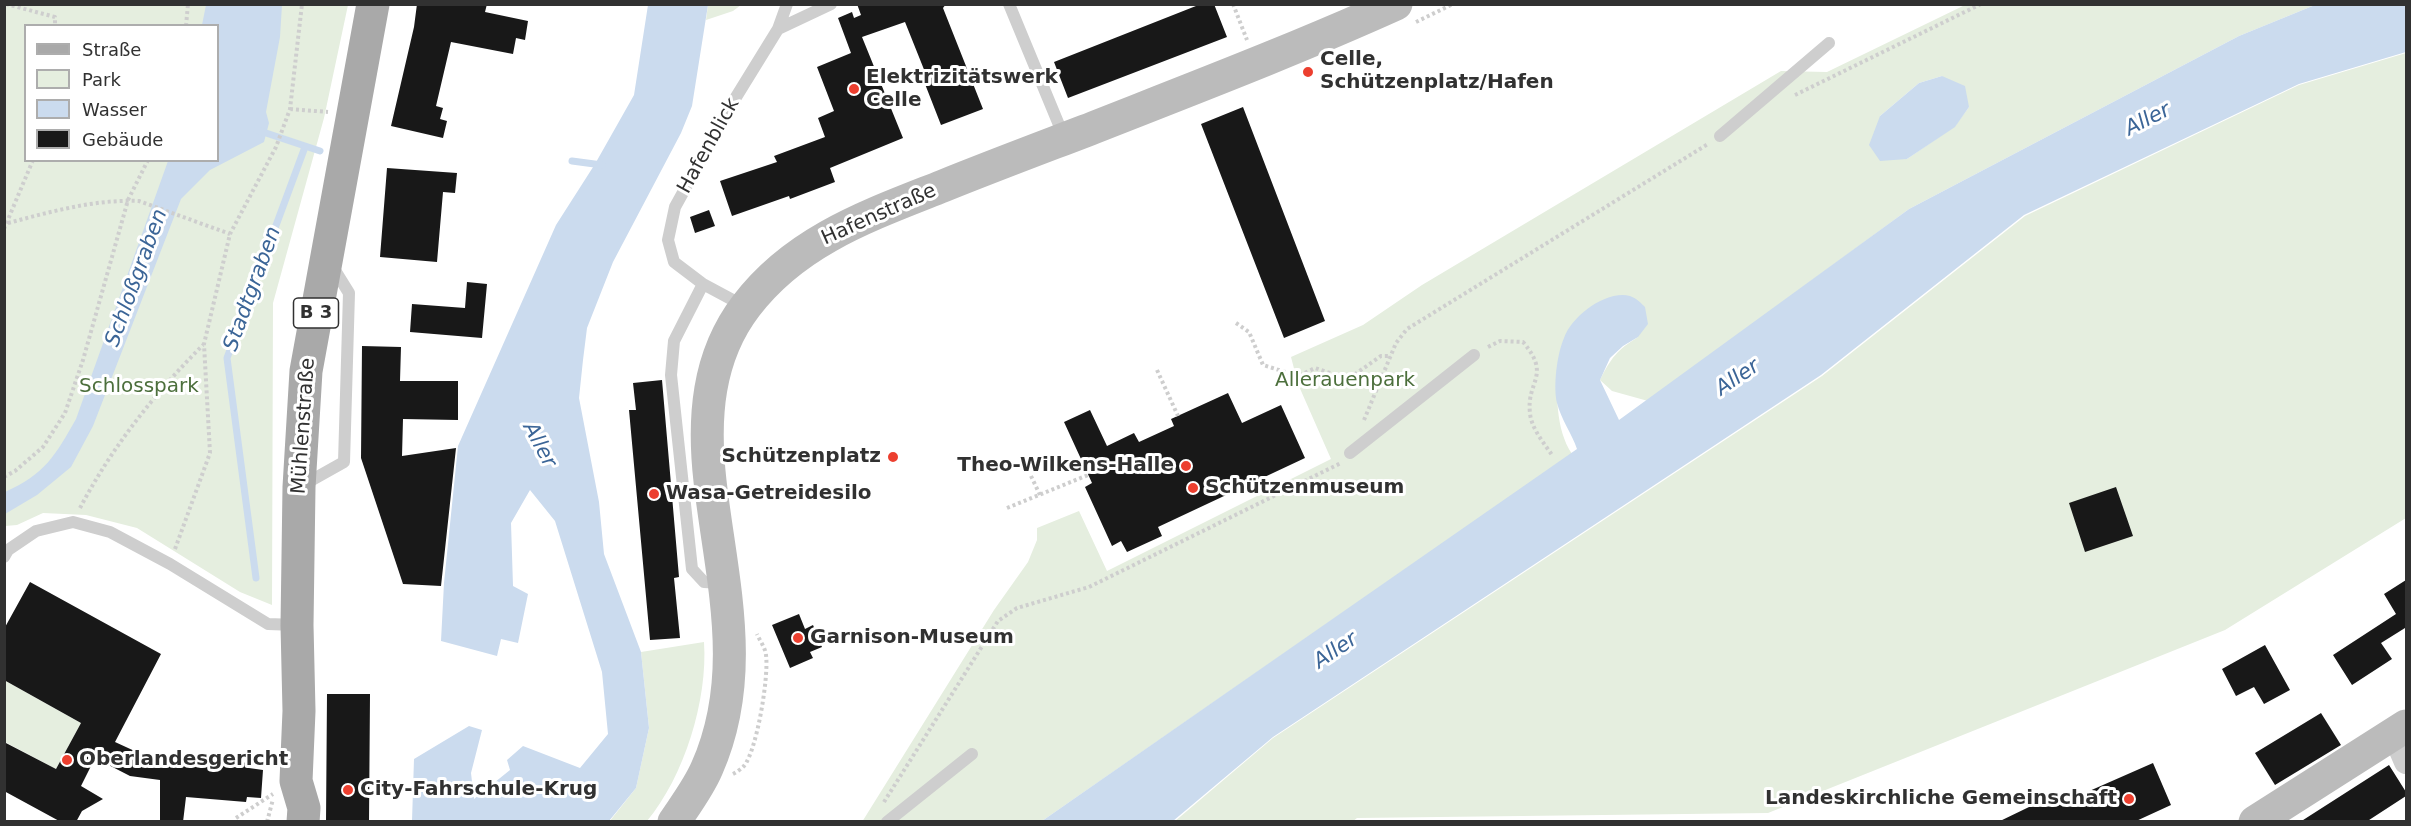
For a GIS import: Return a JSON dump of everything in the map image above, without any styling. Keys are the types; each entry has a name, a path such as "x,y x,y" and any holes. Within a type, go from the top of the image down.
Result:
{"main road":[{"name":"Mühlenstraße","path":"303,822 304,808 285,799 299,711 297,625 299,487 306,371 373,4"}],"street":[{"name":"Hafenstraße","path":"674,822 707,769 727,704 731,663 730,632 706,445 708,399 721,350 745,306 782,267 834,231 1309,42 1403,14"},
{"path":"2255,822 2402,740"}],"lane":[{"name":"Hafenblick","path":"745,306 703,284 674,262 668,240 675,207 733,102 778,29 787,4"},
{"path":"778,29 831,4"},
{"path":"1009,4 1064,139"},
{"path":"1720,136 1828,43"},
{"path":"299,487 344,462 349,293 326,256"},
{"path":"703,284 674,341 671,375 692,569 704,582 724,584"},
{"path":"1350,453 1474,355"},
{"path":"4,557 8,550 36,531 73,522 110,532 170,564 268,624 297,625"},
{"path":"883,817 972,754"}],"path":[{"path":"6,4 55,17 55,24"},
{"path":"186,24 188,4"},
{"path":"170,564 210,453 204,344 230,234 276,147 290,109 302,4"},
{"path":"1118,4 1132,4"},
{"path":"1233,4 1248,41"},
{"path":"1403,14 1453,4"},
{"path":"1786,100 1981,4"},
{"path":"1237,45 1257,37"},
{"path":"290,109 353,113"},
{"path":"883,817 998,621 1017,609 1099,582 1339,465 1350,453 1396,343 1407,329 1720,136"},
{"path":"4,229 32,162"},
{"path":"4,477 15,471 43,447 65,413 83,360 128,200 147,162"},
{"path":"8,224 98,202 128,200 139,201 196,220 230,234"},
{"path":"1236,323 1249,332 1263,365 1298,376 1315,368 1348,379 1381,356 1391,356"},
{"path":"1474,355 1500,341 1523,342 1534,356 1538,375 1531,398 1530,414 1536,429 1552,455"},
{"path":"73,522 100,470 168,380 204,344"},
{"path":"1157,370 1178,416"},
{"path":"1007,508 1088,474"},
{"path":"1031,476 1040,495"},
{"path":"729,776 745,765 750,755 761,709 766,658 765,648 755,630"},
{"path":"236,818 285,799"}],"green space":[{"path":"708,4 741,5 733,11 706,20"},
{"name":"Schlosspark","path":"5,5 348,5 324,118 273,303 272,605 240,592 137,528 86,515 43,513 17,525 5,526"},
{"name":"Allerauenpark","path":"1965,5 2315,5 2239,36 1909,209 1648,401 1612,391 1600,380 1615,355 1638,337 1557,364 1557,399 1560,422 1566,444 1572,454 1042,821 862,822 994,610 1028,562 1037,540 1037,528 1079,511 1107,571 1331,459 1298,384 1291,357 1363,325 1422,285 1781,71 1827,72","holes":["1942,76 1969,107 1955,126 1907,159 1880,116 1919,83"]},
{"path":"2406,53 2406,518 2225,630 1768,813 1357,818 1352,822 1174,822 1273,738 1822,376 2025,216 2299,85"},
{"path":"704,642 702,688 697,713 691,737 672,783 647,821 609,822 636,788 649,728 641,652"},
{"path":"4,680 81,723 56,769 5,742"}],"water":[{"name":"Schloßgraben","path":"206,5 282,5 280,37 266,112 269,123 264,142 210,170 181,199 93,426 71,467 37,495 5,514 5,492 30,478 48,463 76,419 168,162 219,162 219,24 202,24"},
{"name":"Aller","path":"648,5 708,5 692,106 681,133 613,262 587,328 579,398 599,502 604,554 641,652 649,728 636,788 609,821 412,821 414,759 469,726 482,730 471,773 474,799 510,770 507,760 523,746 580,768 608,734 602,672 555,521 530,490 511,523 513,586 528,594 518,643 501,639 497,656 441,641 444,583 458,446 556,225 595,164 634,95"},
{"name":"Aller","path":"2315,5 2406,5 2406,52 2299,84 2024,215 1821,375 1273,737 1173,821 1042,821 1577,449 1557,403 1556,370 1559,353 1568,330 1574,321 1591,306 1621,295 1632,297 1645,307 1648,324 1638,337 1623,346 1610,358 1600,380 1619,420 1909,209 2239,36"},
{"path":"1942,76 1965,86 1969,107 1955,127 1907,159 1880,161 1869,145 1880,116 1919,83"}],"building":[{"path":"417,4 487,4 485,12 528,21 525,40 516,38 513,54 451,42 436,106 443,108 440,119 447,121 443,138 391,126 414,27"},
{"path":"857,4 946,4 943,8 983,109 941,125 925,84 929,82 905,22 862,37 903,138 830,168 835,182 790,199 789,196 732,216 720,181 777,162 774,156 825,137 818,118 834,111 817,67 851,53 838,18 852,12 854,18 861,15"},
{"path":"1201,4 1214,4 1227,37 1068,98 1054,62"},
{"path":"1243,107 1325,321 1284,338 1201,124"},
{"path":"387,168 457,173 455,193 443,192 437,262 380,257"},
{"path":"709,210 715,226 695,233 690,217"},
{"path":"467,282 487,284 482,338 410,332 412,304 465,308"},
{"path":"362,346 401,347 400,381 458,381 458,420 403,419 402,456 456,448 441,586 403,584 361,458"},
{"name":"Wasa-Getreidesilo","path":"662,380 679,577 674,578 680,638 650,640 629,410 636,410 633,383"},
{"name":"Theo-Wilkens-Halle","path":"1228,393 1242,423 1281,405 1305,458 1158,527 1162,536 1127,552 1121,541 1112,546 1085,487 1092,483 1064,422 1090,410 1107,446 1134,433 1139,442 1174,426 1171,419"},
{"path":"2116,487 2133,536 2085,552 2069,503"},
{"path":"2406,580 2406,631 2405,628 2381,643 2392,659 2352,685 2333,655 2396,614 2384,594"},
{"path":"30,582 161,654 115,742 139,753 162,758 162,755 249,763 249,768 263,770 261,798 247,797 246,802 186,797 183,822 160,822 160,780 130,776 95,758 81,786 103,799 82,811 76,822 61,822 4,791 4,742 56,769 81,723 4,680 4,629"},
{"name":"Garnison-Museum","path":"799,614 805,629 813,625 822,647 810,652 813,658 790,668 772,625"},
{"path":"2265,645 2290,690 2264,704 2254,687 2236,696 2222,669"},
{"path":"327,694 370,694 369,822 326,822"},
{"path":"2321,713 2341,745 2275,785 2255,753"},
{"name":"Landeskirchliche Gemeinschaft","path":"2153,763 2171,805 2134,822 1998,822 2058,793 2062,803"},
{"path":"2389,765 2406,792 2406,796 2366,822 2300,822"}],"waterway":[{"name":"Stadtgraben","path":"257,130 320,151"},
{"name":"Stadtgraben","path":"256,578 227,358 305,147"},
{"name":"Stadtgraben","path":"572,161 602,165"}],"place":[{"name":"Celle, Schützenplatz/Hafen","path":"1308,72"},
{"name":"Elektrizitätswerk Celle","path":"854,89"},
{"name":"Schützenplatz","path":"893,457"},
{"name":"Theo-Wilkens-Halle","path":"1186,466"},
{"name":"Schützenmuseum","path":"1193,488"},
{"name":"Wasa-Getreidesilo","path":"654,494"},
{"name":"Garnison-Museum","path":"798,638"},
{"name":"Oberlandesgericht","path":"67,760"},
{"name":"City-Fahrschule-Krug","path":"348,790"},
{"name":"Landeskirchliche Gemeinschaft","path":"2129,799"}]}
